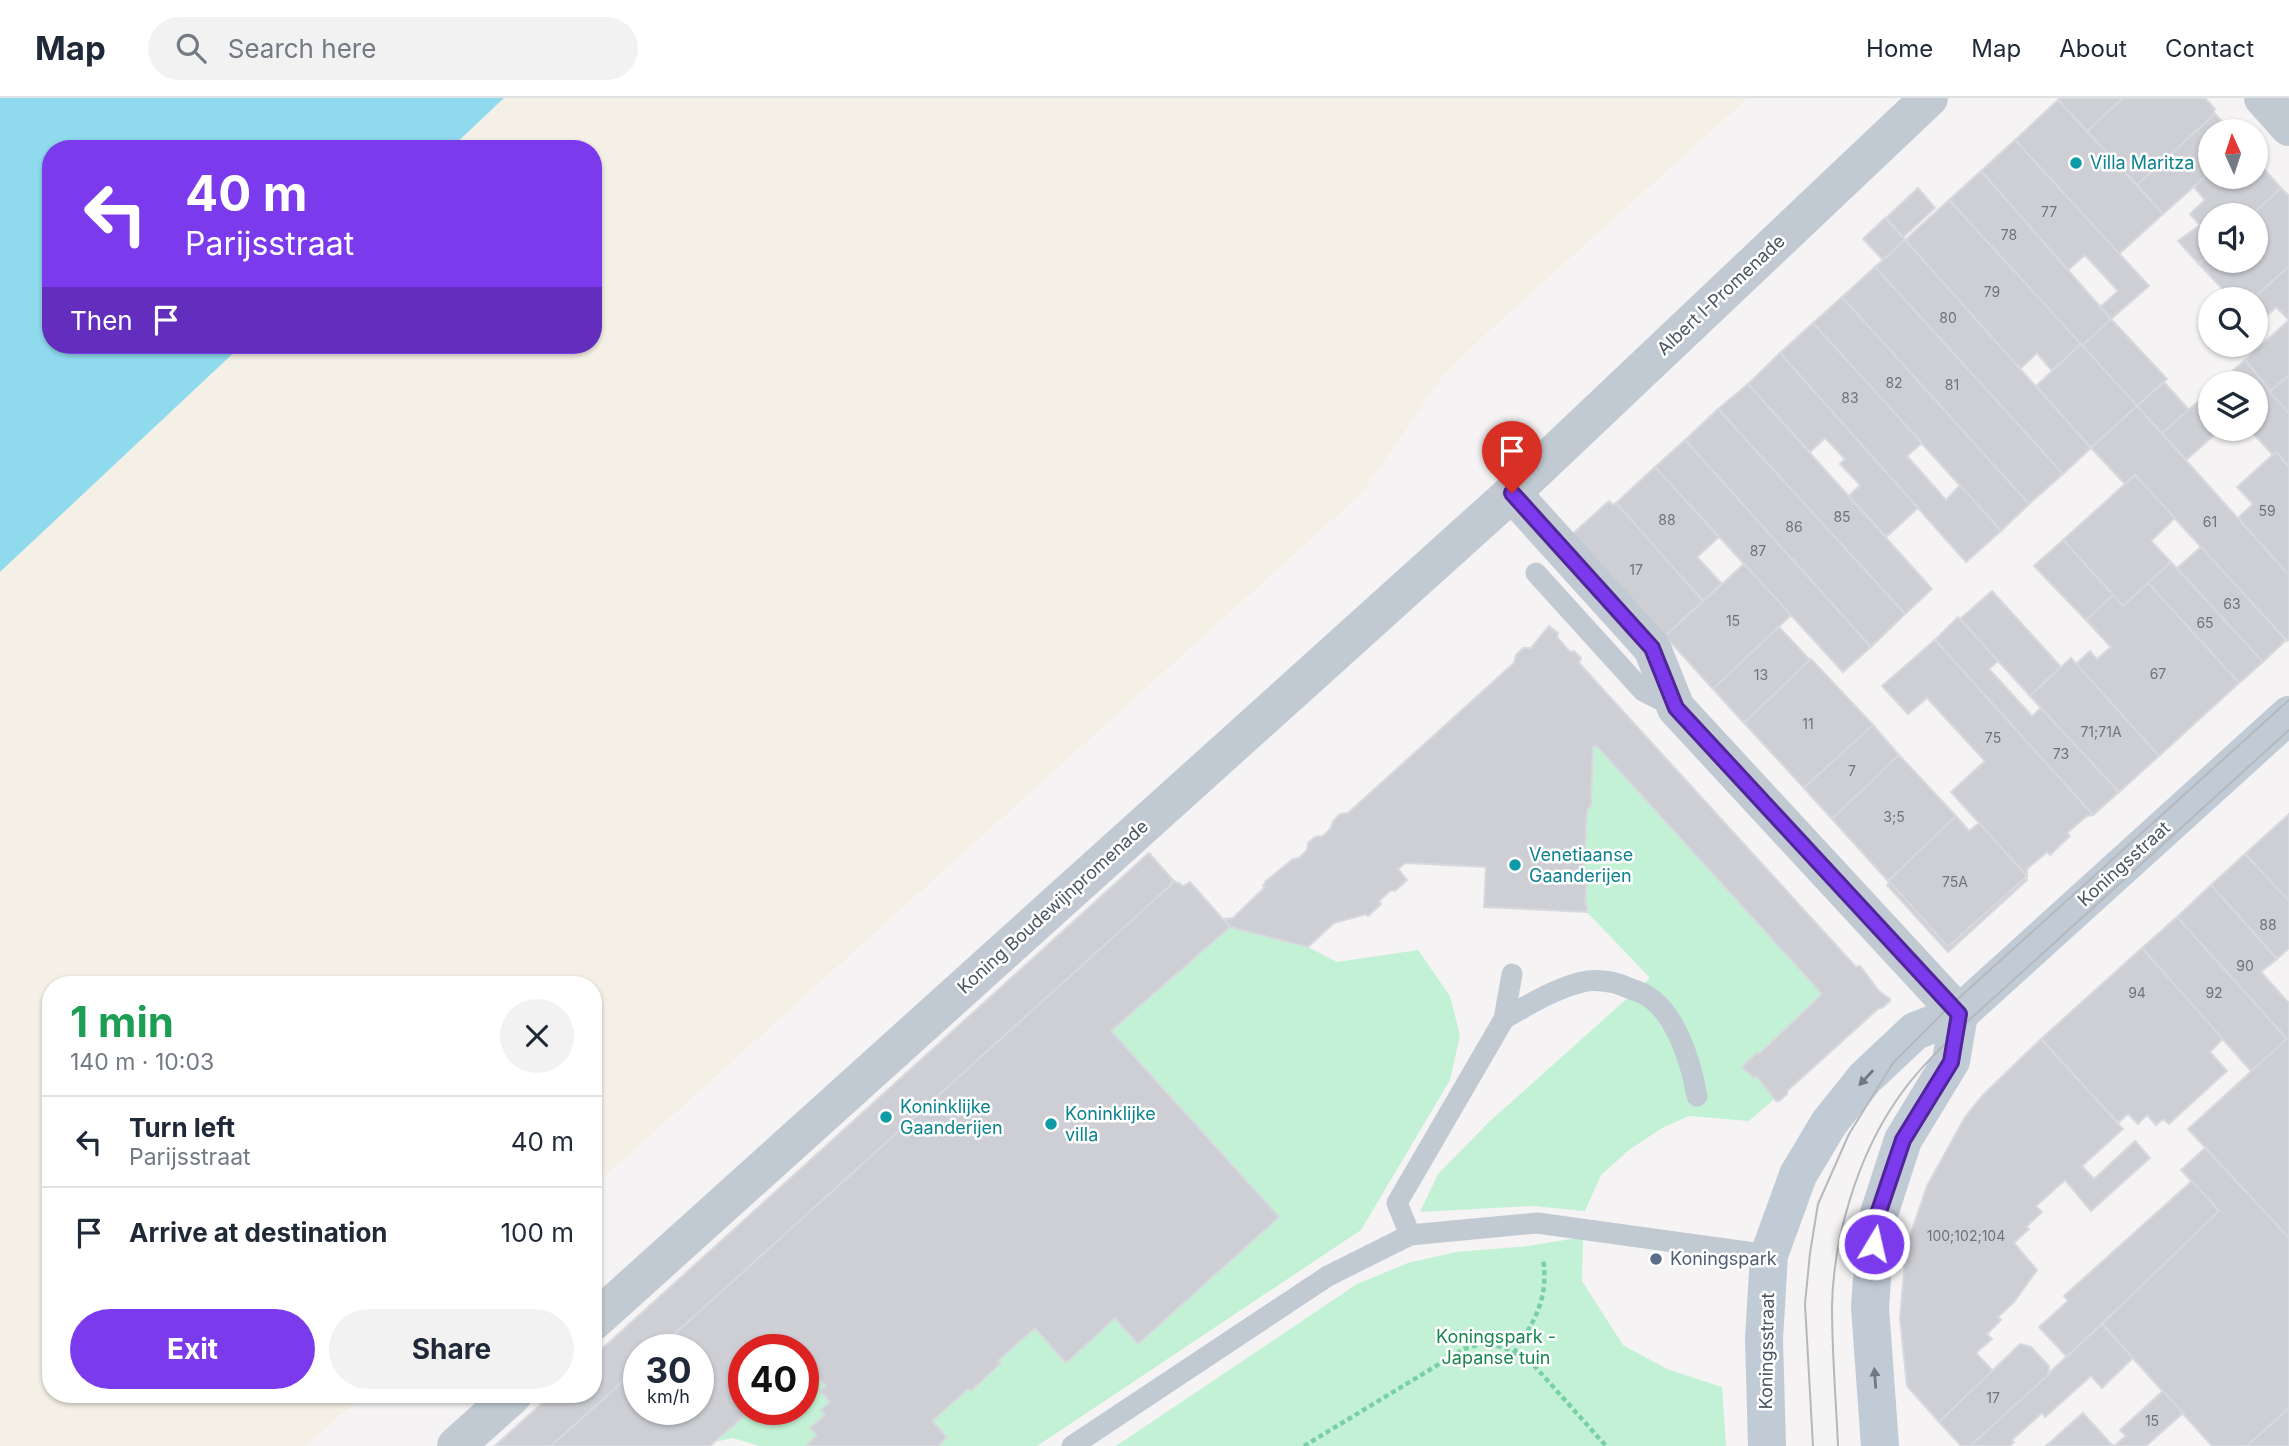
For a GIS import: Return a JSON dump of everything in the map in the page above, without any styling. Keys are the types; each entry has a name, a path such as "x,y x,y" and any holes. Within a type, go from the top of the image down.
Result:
{"street":[{"name":"Albert I-Promenade","path":"1512,493 1929,98"},
{"path":"2263,98 2289,127"},
{"path":"1512,493 1652,648 1676,708 1959,1014 1951,1062 1903,1140 1875,1223 1870,1307 1880,1446"},
{"name":"Koning Boudewijnpromenade","path":"602,1314 1512,493"},
{"name":"Koningsstraat","path":"1767,1438 1765,1339 1769,1255 1798,1175 1829,1123 1865,1079 1915,1031 1959,1014 2289,715"},
{"path":"456,1446 504,1403"}],"lane":[{"path":"1536,573 1643,691 1676,708"},
{"path":"1410,1235 1398,1203 1504,1020 1512,974"},
{"path":"1504,1020 1534,1001 1583,982 1614,982 1635,990 1660,1007 1678,1035 1691,1064 1697,1096"},
{"path":"1072,1446 1328,1276 1410,1235 1537,1223 1769,1255"}],"path":[{"path":"1514,1353 1536,1319 1543,1291 1544,1266 1537,1223"},
{"path":"1304,1446 1464,1349 1485,1343 1531,1362 1606,1446"}],"green space":[{"path":"1597,746 1822,994 1759,1054 1742,1066 1754,1078 1756,1076 1774,1099 1749,1121 1689,1116 1662,1128 1629,1150 1601,1175 1585,1211 1533,1206 1420,1212 1438,1174 1489,1122 1650,978 1587,912 1585,904 1588,871 1584,870 1587,810 1591,806 1593,747"},
{"path":"1149,853 1177,883 1179,881 1184,886 1190,882 1230,927 1308,947 1337,962 1418,950 1450,996 1460,1035 1450,1080 1361,1230 1037,1446 760,1446 733,1438 696,1446 495,1446 542,1403 602,1403 602,1349"},
{"name":"Koningspark - Japanse tuin","path":"1583,1237 1582,1281 1623,1345 1667,1369 1722,1387 1726,1446 1116,1446 1357,1284 1408,1263 1456,1252 1528,1246"}],"sand":[{"path":"504,98 1748,98 1490,330 1443,376 1362,493 602,1179 602,976 42,976 42,1403 354,1403 306,1446 0,1446 0,572 232,354 602,354 602,140 460,140"}],"water":[{"path":"0,98 504,98 460,140 42,140 42,354 232,354 0,572"}],"building":[{"path":"2123,98 2087,131 2058,100"},
{"path":"2123,98 2205,98 2215,109 2215,114 2210,119 2198,119 2198,129 2137,185 2087,131"},
{"name":"Villa Maritza","path":"2058,100 2163,214 2119,254 2015,140"},
{"path":"2198,129 2198,183 2163,214 2137,185"},
{"path":"2015,140 2149,286 2111,319 2100,307 2118,291 2085,255 2068,270 1981,171"},
{"path":"1981,171 2111,319 2082,346 1949,200"},
{"path":"2268,173 2281,188 2265,203 2202,203 2205,200 2194,187 2198,183 2198,189 2268,189"},
{"path":"1918,188 1935,208 1903,237 1886,218"},
{"path":"2281,188 2289,196 2289,266 2266,287 2221,287 2207,273 2268,273 2268,203 2265,203"},
{"path":"1949,200 2081,344 2052,371 2037,353 2020,369 1905,240"},
{"path":"2198,207 2198,223 2190,214"},
{"path":"1885,218 1905,240 1883,260 1863,239"},
{"path":"2198,226 2198,263 2178,241"},
{"path":"1905,240 2091,448 2063,474 1875,267"},
{"path":"2289,266 2289,320 2276,307 2268,315 2266,287"},
{"path":"1875,267 2063,474 2029,504 1842,297"},
{"path":"1842,297 2029,504 2001,531 1813,323"},
{"path":"2111,319 2167,379 2137,406 2082,346"},
{"path":"2289,320 2289,375 2270,392 2268,371 2254,371 2245,360 2248,357 2268,357 2268,339"},
{"path":"1813,323 1922,443 1907,456 1946,500 1960,485 2001,531 1966,562 1780,353"},
{"path":"2081,344 2137,406 2091,448 2036,386"},
{"path":"1780,353 1918,508 1886,537 1849,496 1860,485 1840,464 1845,459 1825,438 1810,452 1748,384"},
{"path":"2245,360 2254,371 2233,371"},
{"path":"2289,375 2289,413 2270,392"},
{"path":"2164,382 2189,410 2162,433 2137,406"},
{"path":"1748,384 1932,589 1905,614 1718,409"},
{"path":"2268,388 2289,413 2289,467 2276,452 2273,455 2260,441 2268,441"},
{"path":"2198,402 2198,441 2207,441 2186,460 2162,433"},
{"path":"2137,406 2289,575 2287,641 2135,475 2125,484 2091,448"},
{"path":"1718,409 1905,614 1871,647 1685,440"},
{"path":"1685,440 1871,647 1843,672 1655,467"},
{"path":"2276,452 2289,467 2289,575 2238,518 2253,504 2237,487"},
{"path":"1655,467 1719,537 1697,557 1722,584 1703,601 1616,503"},
{"path":"2135,475 2175,518 2151,541 2171,562 2123,606 2063,540"},
{"path":"1609,501 1613,505 1616,503 1703,601 1665,636 1568,538"},
{"path":"2063,540 2113,595 2086,620 2034,566"},
{"path":"2201,547 2286,640 2263,662 2177,568"},
{"path":"2171,562 2263,662 2239,683 2148,583"},
{"path":"1744,564 1791,615 1713,689 1665,636"},
{"path":"2148,583 2239,683 2159,756 2076,664 2090,651 2097,659 2111,647 2086,620 2113,595 2123,606"},
{"path":"1992,591 2061,667 2030,696 1960,619"},
{"path":"1958,617 1998,661 1989,669 2032,716 2041,708 2119,792 2093,815 1935,640"},
{"name":"Venetiaanse Gaanderijen","path":"1549,626 1558,633 1557,637 1570,652 1574,651 1581,658 1579,663 1856,967 1860,966 1879,991 1890,999 1779,1101 1776,1101 1756,1076 1754,1078 1742,1067 1822,994 1597,746 1593,747 1591,806 1587,810 1584,870 1588,870 1585,904 1587,912 1484,907 1486,867 1405,863 1398,869 1407,880 1379,901 1381,904 1368,916 1366,914 1334,923 1308,947 1230,927 1224,919 1233,918 1265,887 1263,886 1266,881 1293,859 1299,858 1307,850 1308,843 1315,837 1323,836 1340,814 1348,813 1514,663 1516,655 1523,648 1531,648"},
{"path":"1779,627 1810,660 1744,723 1713,689"},
{"path":"1935,640 2093,815 2087,816 2067,833 2070,836 2050,855 2047,852 2027,869 2027,876 1951,792 1985,761 1927,698 1908,714 1882,686"},
{"path":"2071,658 2159,756 2119,792 2030,696"},
{"path":"1811,659 1873,725 1804,788 1744,723"},
{"path":"1873,725 1899,755 1832,819 1804,788"},
{"path":"1899,755 1956,816 1888,881 1832,819"},
{"path":"2289,814 2289,901 2245,854"},
{"path":"1956,816 1969,831 1979,823 2027,876 1948,947 1888,881"},
{"name":"Koninklijke Gaanderijen","path":"1149,853 1173,880 1171,885 675,1334 623,1334 623,1381 602,1400 602,1349"},
{"path":"2245,854 2289,901 2289,948 2277,959 2211,885"},
{"path":"2025,878 2027,880 1948,952 1887,885 1890,882 1948,947"},
{"name":"Koninklijke villa","path":"1173,880 1183,886 1190,882 1230,927 1111,1031 1279,1217 1138,1344 1115,1318 1066,1363 1035,1328 998,1361 1001,1363 971,1391 968,1389 932,1421 947,1437 938,1446 806,1446 817,1435 810,1428 819,1425 819,1420 825,1415 821,1410 830,1402 820,1391 826,1386 819,1378 819,1334 728,1334 728,1425 734,1425 710,1446 551,1446 623,1381 623,1425 714,1425 714,1334 675,1334 1171,885"},
{"path":"2211,885 2277,959 2261,972 2289,1003 2287,1039 2177,917"},
{"path":"2177,917 2287,1039 2251,1071 2142,948"},
{"path":"2142,948 2223,1039 2210,1052 2227,1071 2169,1124 2163,1119 2156,1125 2147,1115 2138,1124 2128,1114 2118,1123 2041,1039"},
{"path":"2289,1037 2289,1238 2188,1129"},
{"path":"2041,1039 2123,1129 2082,1166 2094,1179 2135,1141 2150,1158 2091,1211 2065,1180 2036,1206 2042,1212 2014,1243 2037,1270 2014,1302 1998,1317 2001,1320 1987,1334 1992,1339 1976,1353 1993,1371 1939,1422 1907,1386 1900,1319 1906,1248 1927,1186 1965,1117 1983,1095"},
{"path":"2205,1148 2289,1238 2289,1408 2247,1446 2212,1446 2102,1324 2219,1211 2181,1170"},
{"path":"2192,1181 2219,1211 2067,1357 2039,1327 2068,1301 2064,1296"},
{"path":"2102,1324 2133,1358 2102,1388 2091,1376 2045,1417 2042,1413 2012,1440 2014,1442 2010,1446 1970,1446"},
{"path":"2020,1344 2031,1347 2049,1366 2048,1375 1970,1446 1961,1446 1939,1422"},
{"path":"2163,1391 2183,1413 2146,1446 2114,1446 2126,1436 2120,1430"},
{"name":"Koninklijke Gaanderijen","path":"542,1403 599,1403 551,1446 495,1446"},
{"path":"2289,1408 2289,1446 2247,1446"},
{"path":"2083,1413 2113,1446 2046,1446"}],"tram line":[{"path":"1813,1446 1805,1304 1818,1204 1849,1134 1893,1063 1950,1006 2289,700"},
{"path":"1838,1446 1833,1360 1833,1281 1842,1227 1850,1200 1882,1123 1921,1069 1967,1022 2289,730"}],"place":[{"name":"Villa Maritza","path":"2076,163"},
{"name":"Venetiaanse Gaanderijen","path":"1515,865"},
{"name":"Koninklijke Gaanderijen","path":"886,1117"},
{"name":"Koninklijke villa","path":"1051,1124"},
{"name":"Koningspark","path":"1656,1259"}],"route":[{"path":"1512,493 1652,648 1676,708 1959,1014 1951,1062 1903,1140 1875,1223 1874,1244"}]}
